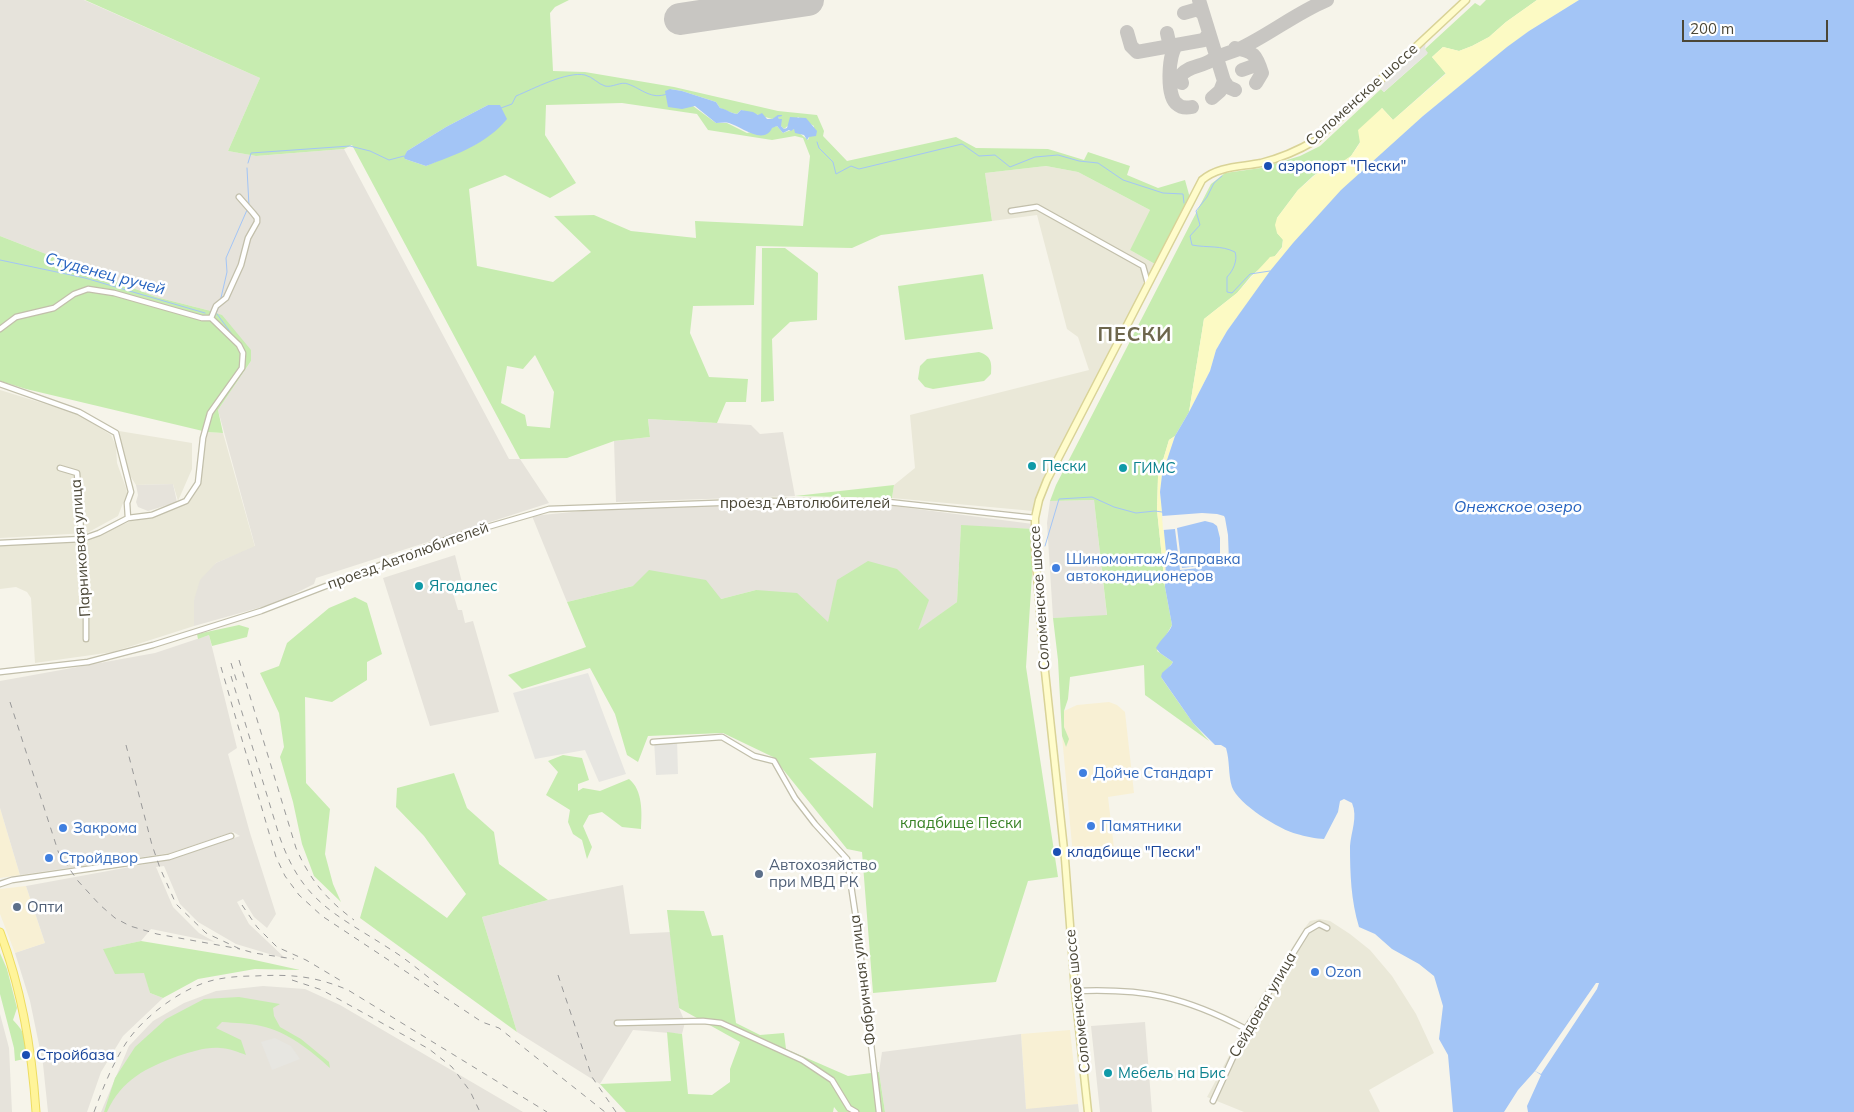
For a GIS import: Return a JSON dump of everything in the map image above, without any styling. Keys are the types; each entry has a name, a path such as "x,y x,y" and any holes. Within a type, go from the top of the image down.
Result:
{"main road":[{"name":"Соломенское шоссе","path":"1088,1112 1065,859 1044,662 1035,550 1035,518 1039,500 1047,480 1148,284 1198,188 1206,177 1210,173 1223,169 1267,161 1290,154 1316,140 1466,0"},
{"path":"0,932 15,974 27,1027 33,1068 36,1112"}],"street":[{"path":"211,318 216,306 226,298 241,265 248,238 257,222 257,218 239,197"},
{"path":"1011,211 1038,208 1143,266 1148,284"},
{"path":"0,329 16,317 54,308 77,292 88,289 114,293 202,318 211,318 239,345 243,353 242,368 210,413 203,438 198,483 186,501 152,515 128,518 99,533 82,539 0,543"},
{"path":"0,384 79,412 116,433 130,492 127,503 128,518"},
{"name":"Парниковая улица","path":"60,468 77,473 86,605 86,639"},
{"name":"проезд Автолюбителей","path":"0,672 88,662 153,646 261,611 453,536 549,509 771,501 888,502 1035,518"},
{"name":"Фабричная улица","path":"653,742 722,736 754,756 774,761 795,798 815,824 848,859 880,1112"},
{"path":"0,884 12,880 169,857 231,836"},
{"name":"Сейдовая улица","path":"1213,1101 1246,1029 1307,931 1319,924 1327,928"},
{"path":"1076,991 1146,992 1172,998 1214,1012 1246,1029"},
{"path":"617,1023 703,1021 721,1023 802,1060 832,1080 849,1108 856,1112"}],"shaded area":[{"path":"0,0 84,0 260,78 228,151 256,156 344,149 509,459 520,459 549,503 316,578 314,584 276,603 194,626 194,600 200,580 216,563 255,546 218,410 251,361 207,310 156,297 0,236"},
{"path":"1426,38 1425,49 1428,53 1384,92 1376,84"},
{"path":"1046,166 1078,172 1150,210 1130,250 1155,264 1045,482 1033,511 892,498 894,485 915,468 910,415 1089,370 1078,337 1067,329 1037,215 992,221 985,173"},
{"path":"0,390 78,414 111,435 116,446 117,463 127,493 118,516 87,533 0,538"},
{"path":"648,419 751,425 760,434 783,432 795,496 616,502 614,441 650,437"},
{"path":"119,431 192,443 192,469 178,501 173,484 136,485 124,461"},
{"path":"207,432 223,433 255,547 216,563 194,600 194,626 113,652 35,663 31,598 27,592 16,587 0,589 0,545 77,542 95,537 131,521 155,517 187,503 201,482"},
{"path":"173,484 177,502 148,511 138,507 136,502 138,495 136,485"},
{"path":"1094,500 1107,616 1053,618 1047,523 1050,501"},
{"path":"886,505 1033,524 1035,529 961,526 957,602 918,631 829,623 756,590 721,599 633,586 567,602 532,516 582,511 708,506"},
{"path":"455,555 464,590 453,593 458,610 462,610 465,623 473,621 499,712 430,726 383,578"},
{"path":"209,635 237,748 228,754 250,833 276,914 267,928 254,917 243,899 237,902 249,924 286,959 236,944 198,922 180,904 164,866 156,867 173,907 199,933 215,942 151,929 141,941 104,949 145,973 150,993 163,998 123,1036 101,1072 87,1112 48,1112 43,1064 30,1001 15,953 45,943 26,886 168,860 240,836 233,832 170,853 20,875 0,808 0,681 155,653"},
{"path":"588,673 626,774 599,782 585,750 535,759 513,693"},
{"path":"1109,702 1117,705 1125,712 1134,793 1108,797 1114,848 1073,856 1062,736 1066,747 1068,739 1064,727 1064,711 1077,705"},
{"path":"677,739 678,774 656,775 654,740"},
{"path":"0,808 20,875 0,878"},
{"path":"623,885 630,934 671,932 679,1008 685,1022 682,1034 633,1030 600,1084 517,1032 482,917 548,900"},
{"path":"26,886 45,943 15,953 0,914 0,889"},
{"path":"1320,919 1330,921 1370,950 1392,976 1416,1014 1434,1053 1369,1090 1380,1112 1244,1112 1207,1097 1260,998 1310,921"},
{"path":"263,986 305,989 340,1005 523,1112 101,1112 129,1046 153,1021 184,1003 216,991"},
{"path":"0,1014 9,1048 12,1112 0,1112"},
{"path":"1145,1022 1152,1112 1100,1112 1091,1026"},
{"path":"1070,1030 1078,1104 1026,1110 1021,1034"},
{"path":"1021,1034 1026,1109 1078,1104 1079,1112 885,1112 879,1072 882,1052"},
{"path":"275,1038 291,1046 300,1059 272,1070 261,1042"}],"green space":[{"path":"85,0 569,0 555,7 550,13 553,71 585,72 674,87 778,111 817,115 824,131 823,136 847,161 956,137 976,148 1048,149 1084,160 1088,152 1130,166 1127,175 1158,188 1185,180 1190,198 1155,264 1130,250 1150,210 1078,172 1046,166 985,173 992,221 881,235 852,248 756,246 754,305 693,306 690,333 709,377 748,379 746,402 726,402 717,423 648,419 650,437 614,441 567,458 520,459 352,145 344,149 256,156 228,151 260,78","holes":["670,89 716,102 720,108 735,114 741,110 772,119 781,115 778,117 784,129 798,117 814,126 808,140 794,129 783,133 777,126 747,133 727,123 716,123","622,103 697,114 708,130 772,140 795,136 803,138 810,156 803,226 695,221 696,238 631,231 594,215 554,216 591,252 553,282 477,266 469,189 505,175 550,198 576,183 545,135 546,105","488,105 476,144 426,166 405,159 407,151 446,127","535,355 554,392 550,428 527,426 525,415 501,403 507,366 523,369"]},
{"path":"1486,0 1537,0 1506,22 1489,37 1459,51 1443,47 1432,57 1446,73 1393,120 1382,108 1351,156 1332,169 1320,171 1298,190 1277,218 1277,233 1283,239 1282,247 1275,256 1251,276 1237,293 1204,319 1189,412 1175,436 1169,440 1158,477 1157,510 1165,587 1172,625 1157,651 1173,662 1161,677 1193,723 1209,741 1145,695 1144,665 1070,677 1068,699 1064,711 1064,727 1069,739 1066,747 1062,736 1058,660 1053,618 1107,615 1094,500 1050,501 1056,485 1211,184 1225,173 1261,168 1300,156 1320,146 1381,89 1384,92 1427,54 1425,49 1475,3 1480,6"},
{"path":"0,236 156,297 222,315 251,350 251,361 218,410 223,433 207,432 26,389 0,381"},
{"path":"762,248 785,248 818,273 817,320 790,322 772,339 774,401 761,402"},
{"path":"983,274 993,329 905,340 898,286"},
{"path":"979,352 986,355 991,363 991,374 984,381 933,389 925,387 918,379 920,366 927,359"},
{"path":"894,485 892,498 795,496"},
{"name":"кладбище Пески","path":"961,525 1035,529 1026,667 1058,877 1028,881 996,982 873,993 862,852 847,849 773,757 723,733 648,736 638,762 627,755 615,714 590,668 522,689 508,675 586,647 567,602 633,586 649,570 706,580 721,599 756,590 797,593 828,622 837,580 868,561 897,569 929,600 918,630 957,602","holes":["876,753 873,808 809,758"]},
{"path":"355,597 367,603 382,654 367,662 367,680 332,702 305,697 306,783 330,809 325,854 333,884 341,902 314,876 302,844 293,802 280,757 284,747 279,713 260,673 279,666 287,643 329,608"},
{"path":"239,625 249,628 247,637 212,646 209,635 198,639 197,634"},
{"path":"563,755 582,758 589,780 578,784 578,791 583,788 600,791 629,779 634,784 639,795 641,829 622,827 602,812 589,815 583,826 592,847 587,859 582,840 573,834 568,822 570,810 546,795 558,772 548,761"},
{"path":"454,773 467,808 494,832 499,864 548,900 482,917 517,1032 360,918 375,866 447,918 466,894 424,836 396,807 397,788"},
{"path":"667,910 704,911 712,936 723,935 736,1023 760,1035 784,1033 786,1049 848,1076 879,1072 885,1112 838,1112 834,1107 833,1112 626,1112 600,1084 671,1081 667,1032 682,1034 688,1094 712,1095 730,1082 730,1069 740,1042 679,1008"},
{"path":"141,941 250,959 300,970 255,969 198,979 163,998 150,993 144,973 115,974 103,949"},
{"path":"0,953 7,969 17,1008 13,1020 21,1029 25,1042 24,1059 15,1061 14,1048 0,994"},
{"path":"239,997 280,1004 273,1008 274,1016 280,1027 301,1039 329,1062 330,1068 306,1048 289,1037 271,1029 256,1025 222,1022 216,1028 241,1040 246,1055 230,1049 214,1048 193,1051 166,1060 136,1076 120,1091 107,1112 104,1112 115,1078 135,1047 166,1019 204,999"}],"sand":[{"path":"1537,0 1579,0 1529,31 1423,116 1281,259 1227,331 1216,350 1210,371 1189,412 1204,319 1237,293 1270,257 1275,256 1282,248 1283,240 1277,233 1275,225 1277,218 1298,190 1320,171 1332,169 1351,156 1360,143 1358,130 1382,108 1393,120 1446,74 1432,57 1443,47 1459,51 1472,46 1489,37 1506,22"},
{"path":"1175,436 1162,475 1160,492 1166,552 1165,587 1157,510 1158,477 1169,440"}],"water":[{"name":"Онежское озеро","path":"1579,0 1854,0 1854,1112 1528,1112 1527,1106 1541,1075 1535,1071 1518,1090 1504,1112 1453,1112 1448,1055 1439,1039 1443,1006 1434,976 1419,964 1392,949 1375,934 1359,927 1354,907 1351,877 1350,846 1354,819 1352,803 1344,799 1340,801 1338,812 1324,839 1290,832 1260,815 1242,801 1232,787 1226,748 1221,745 1215,745 1193,723 1161,677 1162,673 1173,662 1156,648 1172,625 1165,587 1166,552 1160,492 1162,475 1175,436 1210,371 1216,350 1227,331 1270,271 1341,190 1423,116 1507,47"},
{"path":"670,89 716,102 720,108 737,114 741,110 758,115 762,113 767,119 782,115 778,117 782,119 781,126 784,129 787,128 790,117 806,118 817,131 816,136 809,137 807,140 804,135 795,133 794,129 783,133 777,126 768,133 758,135 729,123 716,123 695,106 682,109 668,107 665,91"},
{"path":"488,105 500,105 507,119 499,128 480,142 459,153 426,166 405,159 407,151 446,127"}],"pier":[{"path":"1202,513 1224,516 1228,535 1229,562 1226,564 1220,562 1220,538 1217,526 1205,521 1177,528 1182,568 1199,566 1199,568 1180,570 1175,529 1163,530 1162,516"},
{"path":"1596,983 1599,983 1597,989 1541,1074 1535,1071"}],"waterway":[{"name":"Студенец ручей","path":"501,108 512,104 516,96 531,89 550,81 578,74 588,76 605,86 625,83 651,95 667,94"},
{"name":"Студенец ручей","path":"817,142 819,148 833,162 836,174 851,166 859,169 962,144 979,156 995,155 1010,167 1035,157 1058,155 1079,161 1098,163 1123,180 1163,193 1183,194 1184,203"},
{"name":"Студенец ручей","path":"248,163 251,153 350,146 370,151 389,160 404,156"},
{"name":"Студенец ручей","path":"247,168 249,206"},
{"name":"Студенец ручей","path":"1222,176 1214,183 1207,197 1196,211 1200,225 1190,236 1192,245 1235,252 1234,265 1227,277 1227,292 1232,293 1250,274 1270,271"},
{"name":"Студенец ручей","path":"220,302 227,272 226,258 247,210"},
{"name":"Студенец ручей","path":"0,260 85,278 205,313"},
{"name":"Студенец ручей","path":"215,316 219,306"},
{"path":"217,314 234,337"},
{"path":"1045,546 1059,499 1092,497 1114,507 1136,513 1162,512"}],"taxiway":[{"path":"1199,0 1224,81 1228,87 1235,90"},
{"path":"1182,83 1180,77 1186,71 1239,49 1304,11 1327,0"},
{"path":"1184,13 1198,9 1202,13"},
{"path":"1127,32 1131,46 1137,52 1204,40 1209,33"},
{"path":"1167,33 1169,42 1174,46"},
{"path":"1177,45 1170,65 1171,93 1173,99 1179,105 1192,107"},
{"path":"1235,48 1246,51 1256,58 1262,73 1256,83"},
{"path":"1242,70 1256,65 1257,61"},
{"path":"1212,98 1220,91 1224,81"}],"runway":[{"path":"680,19 808,0"}],"railway":[{"path":"239,660 296,848 307,870 320,888 354,920"},
{"path":"231,663 237,682"},
{"path":"221,667 276,857 285,876 299,895 322,916 482,1022 499,1028 605,1112"},
{"path":"231,676 279,835 288,858 298,876 309,891 336,915 397,953 442,988"},
{"path":"10,702 59,854 78,881 100,905 115,918 130,926 157,934 240,949"},
{"path":"126,745 152,845 176,904 206,933 240,949 294,959"},
{"path":"242,905 257,927 277,947 306,960 343,982"},
{"path":"94,1112 104,1085 126,1043 133,1033 165,1004 190,989 214,980 239,976 280,975 314,979 348,990 547,1112"},
{"path":"558,975 592,1077 616,1112"},
{"path":"292,980 322,990 429,1049 452,1067 470,1091 480,1112"}],"place":[{"name":"аэропорт \"Пески\"","path":"1268,166"},
{"name":"Пески","path":"1032,466"},
{"name":"ГИМС","path":"1123,468"},
{"name":"Шиномонтаж/Заправка автокондиционеров","path":"1056,568"},
{"name":"Ягодалес","path":"419,586"},
{"name":"Дойче Стандарт","path":"1083,773"},
{"name":"Памятники","path":"1091,826"},
{"name":"Закрома","path":"63,828"},
{"name":"кладбище \"Пески\"","path":"1057,852"},
{"name":"Стройдвор","path":"49,858"},
{"name":"Автохозяйство при МВД РК","path":"759,874"},
{"name":"Опти","path":"17,907"},
{"name":"Ozon","path":"1315,972"},
{"name":"Стройбаза","path":"26,1055"},
{"name":"Мебель на Бис","path":"1108,1073"}],"district":[{"name":"ПЕСКИ","path":"1135,335"}]}
